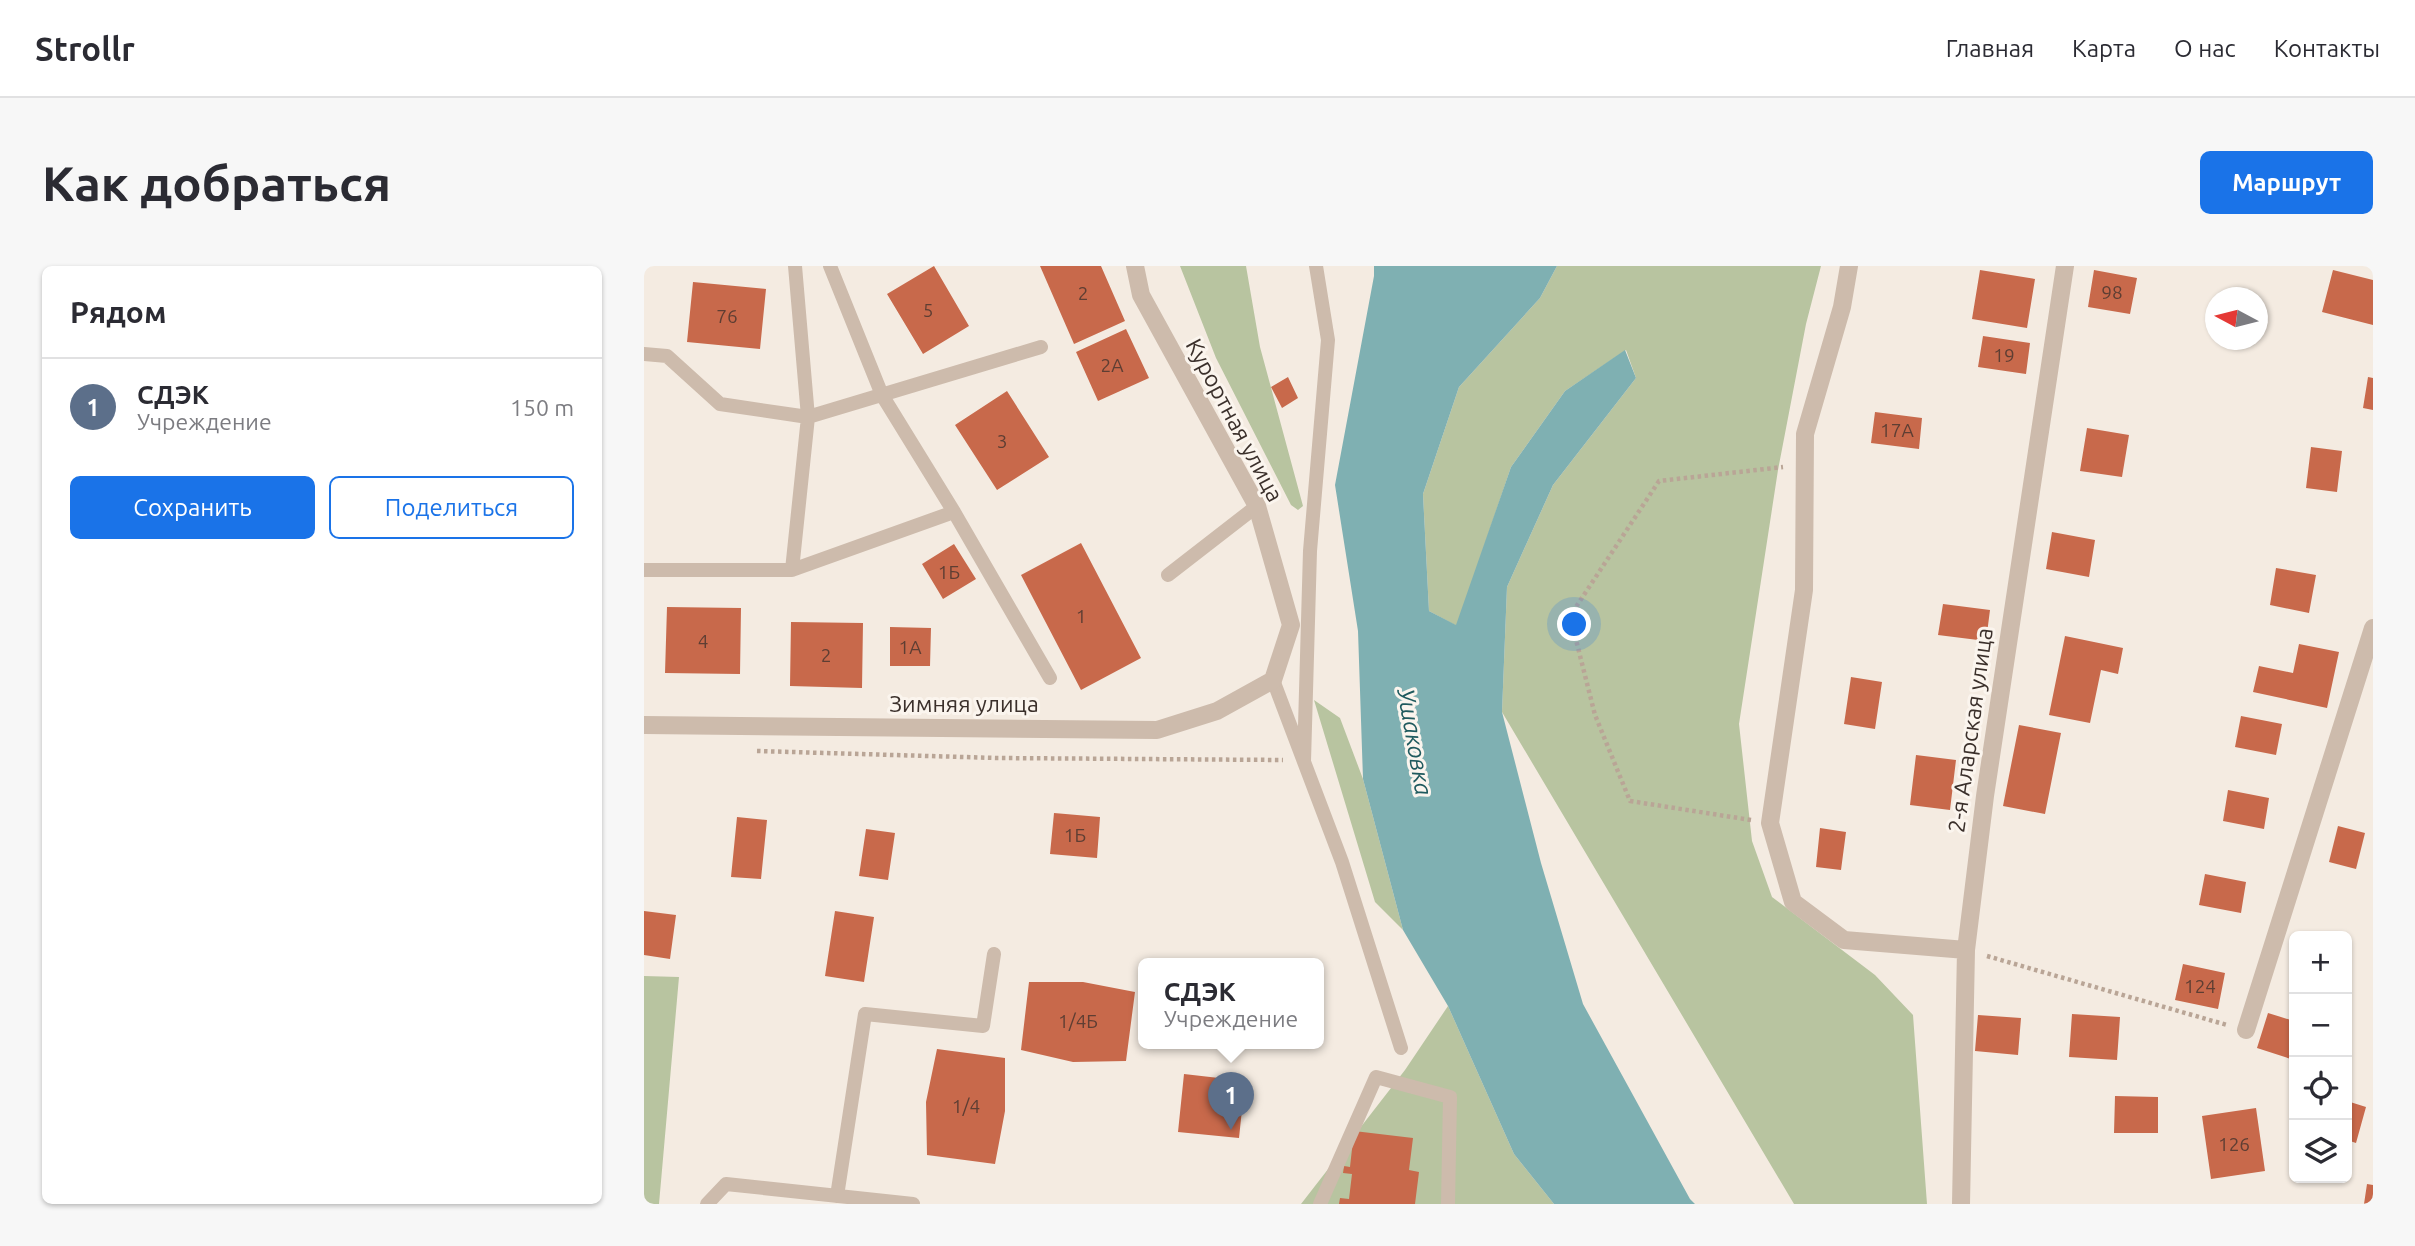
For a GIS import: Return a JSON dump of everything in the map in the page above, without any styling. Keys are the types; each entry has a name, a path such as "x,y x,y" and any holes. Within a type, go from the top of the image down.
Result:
{"street":[{"name":"Курортная улица","path":"1135,266 1141,295 1257,506 1291,625 1273,680"},
{"path":"1849,266 1842,307 1805,434 1804,590 1770,823 1793,902 1844,940 1966,950"},
{"name":"2-я Аларская улица","path":"1961,1204 1966,950 1987,783 2065,266"},
{"path":"2246,1030 2373,628"},
{"name":"Зимняя улица","path":"644,725 1157,730 1217,711 1273,680"}],"lane":[{"path":"792,570 808,417 795,266"},
{"path":"830,266 882,395 954,512 1049,678"},
{"path":"1304,761 1310,551 1328,341 1316,266"},
{"path":"644,354 667,356 720,404 808,417 1041,347"},
{"path":"1168,575 1257,506"},
{"path":"644,569 792,570 954,512"},
{"path":"1273,680 1342,862 1401,1048"},
{"path":"837,1196 865,1014 983,1026 994,954"},
{"path":"1320,1204 1376,1077 1450,1097 1448,1204"},
{"path":"707,1204 726,1184 913,1204"}],"path":[{"path":"1770,823 1630,801 1595,715 1570,616 1659,481 1805,464"},
{"path":"747,751 997,758 1256,759"},
{"path":"1966,950 2246,1030"}],"green space":[{"path":"1180,266 1246,266 1260,347 1303,506 1298,510 1291,505 1216,358"},
{"path":"1557,266 1821,266 1806,324 1778,470 1739,724 1752,841 1772,897 1875,975 1913,1015 1927,1204 1794,1204 1502,712 1507,587 1553,485 1636,378 1626,350 1565,391 1511,467 1457,626 1429,611 1423,494 1459,387 1540,298"},
{"path":"1314,700 1340,718 1363,779 1403,930 1375,902"},
{"path":"644,976 679,977 659,1204 644,1204"},
{"path":"1448,1006 1514,1154 1554,1204 1301,1204 1405,1070"}],"water":[{"name":"Ушаковка","path":"1374,266 1557,266 1540,298 1459,387 1423,494 1429,611 1456,625 1511,467 1565,391 1625,350 1636,378 1553,485 1507,587 1502,712 1541,863 1583,1004 1695,1204 1554,1204 1514,1154 1448,1006 1403,930 1363,779 1358,631 1335,485"}],"building":[{"path":"934,266 969,326 923,354 887,294"},
{"path":"1040,266 1101,266 1125,321 1074,344"},
{"path":"1980,270 2035,279 2027,328 1972,319"},
{"path":"2094,270 2137,278 2130,314 2088,307"},
{"path":"2333,270 2373,280 2373,325 2322,312"},
{"path":"693,282 766,289 760,349 687,342"},
{"path":"1126,329 1149,378 1098,401 1076,352"},
{"path":"1983,336 2030,343 2026,374 1978,367"},
{"path":"1288,377 1298,398 1282,408 1271,387"},
{"path":"2368,377 2373,378 2373,410 2363,408"},
{"path":"1007,391 1049,457 997,490 955,425"},
{"path":"1875,412 1922,418 1919,449 1871,443"},
{"path":"2087,428 2129,435 2122,477 2080,471"},
{"path":"2311,447 2342,451 2337,492 2306,488"},
{"path":"2052,532 2095,540 2089,577 2046,569"},
{"path":"1081,543 1141,658 1081,690 1021,575"},
{"path":"954,544 976,579 943,599 922,564"},
{"path":"2276,568 2316,575 2309,613 2270,605"},
{"path":"1943,604 1990,610 1986,641 1938,635"},
{"path":"667,607 741,608 740,674 665,673"},
{"path":"791,622 863,623 862,688 790,686"},
{"path":"890,627 931,628 930,666 890,666"},
{"path":"2065,636 2123,648 2118,674 2101,670 2090,723 2049,715"},
{"path":"2299,644 2339,652 2327,708 2253,692 2259,666 2293,673"},
{"path":"1851,677 1882,682 1875,729 1844,724"},
{"path":"2241,716 2282,724 2276,755 2235,747"},
{"path":"2019,725 2061,733 2045,814 2003,806"},
{"path":"1916,755 1956,760 1950,810 1910,805"},
{"path":"2228,790 2269,798 2264,829 2223,821"},
{"path":"1054,813 1100,817 1097,858 1050,854"},
{"path":"737,817 767,820 761,879 731,877"},
{"path":"2338,826 2365,833 2356,869 2329,862"},
{"path":"1820,828 1846,832 1841,870 1816,867"},
{"path":"866,829 895,833 888,880 859,876"},
{"path":"2205,874 2246,882 2241,913 2199,905"},
{"path":"644,911 676,915 670,959 644,955"},
{"path":"835,911 874,917 864,982 825,976"},
{"path":"2183,964 2225,973 2218,1009 2175,1000"},
{"path":"1029,982 1083,982 1135,992 1126,1061 1073,1062 1021,1050"},
{"path":"2268,1013 2289,1019 2289,1058 2257,1048"},
{"path":"2072,1014 2120,1017 2117,1060 2069,1057"},
{"path":"1978,1015 2021,1018 2018,1055 1975,1051"},
{"path":"937,1049 1005,1058 1005,1111 995,1164 927,1155 926,1102"},
{"path":"1184,1074 1245,1081 1239,1138 1178,1132"},
{"path":"2115,1096 2158,1097 2158,1133 2114,1133"},
{"path":"2352,1103 2366,1107 2356,1143 2352,1142"},
{"path":"2256,1108 2265,1171 2211,1179 2202,1116"},
{"path":"1354,1131 1413,1138 1409,1170 1419,1172 1415,1204 1339,1204 1340,1198 1349,1199 1352,1174 1343,1173 1344,1166 1350,1167"},
{"path":"2367,1184 2373,1185 2373,1204 2364,1204"}],"place":[{"name":"СДЭК","path":"1231,1130"}]}
